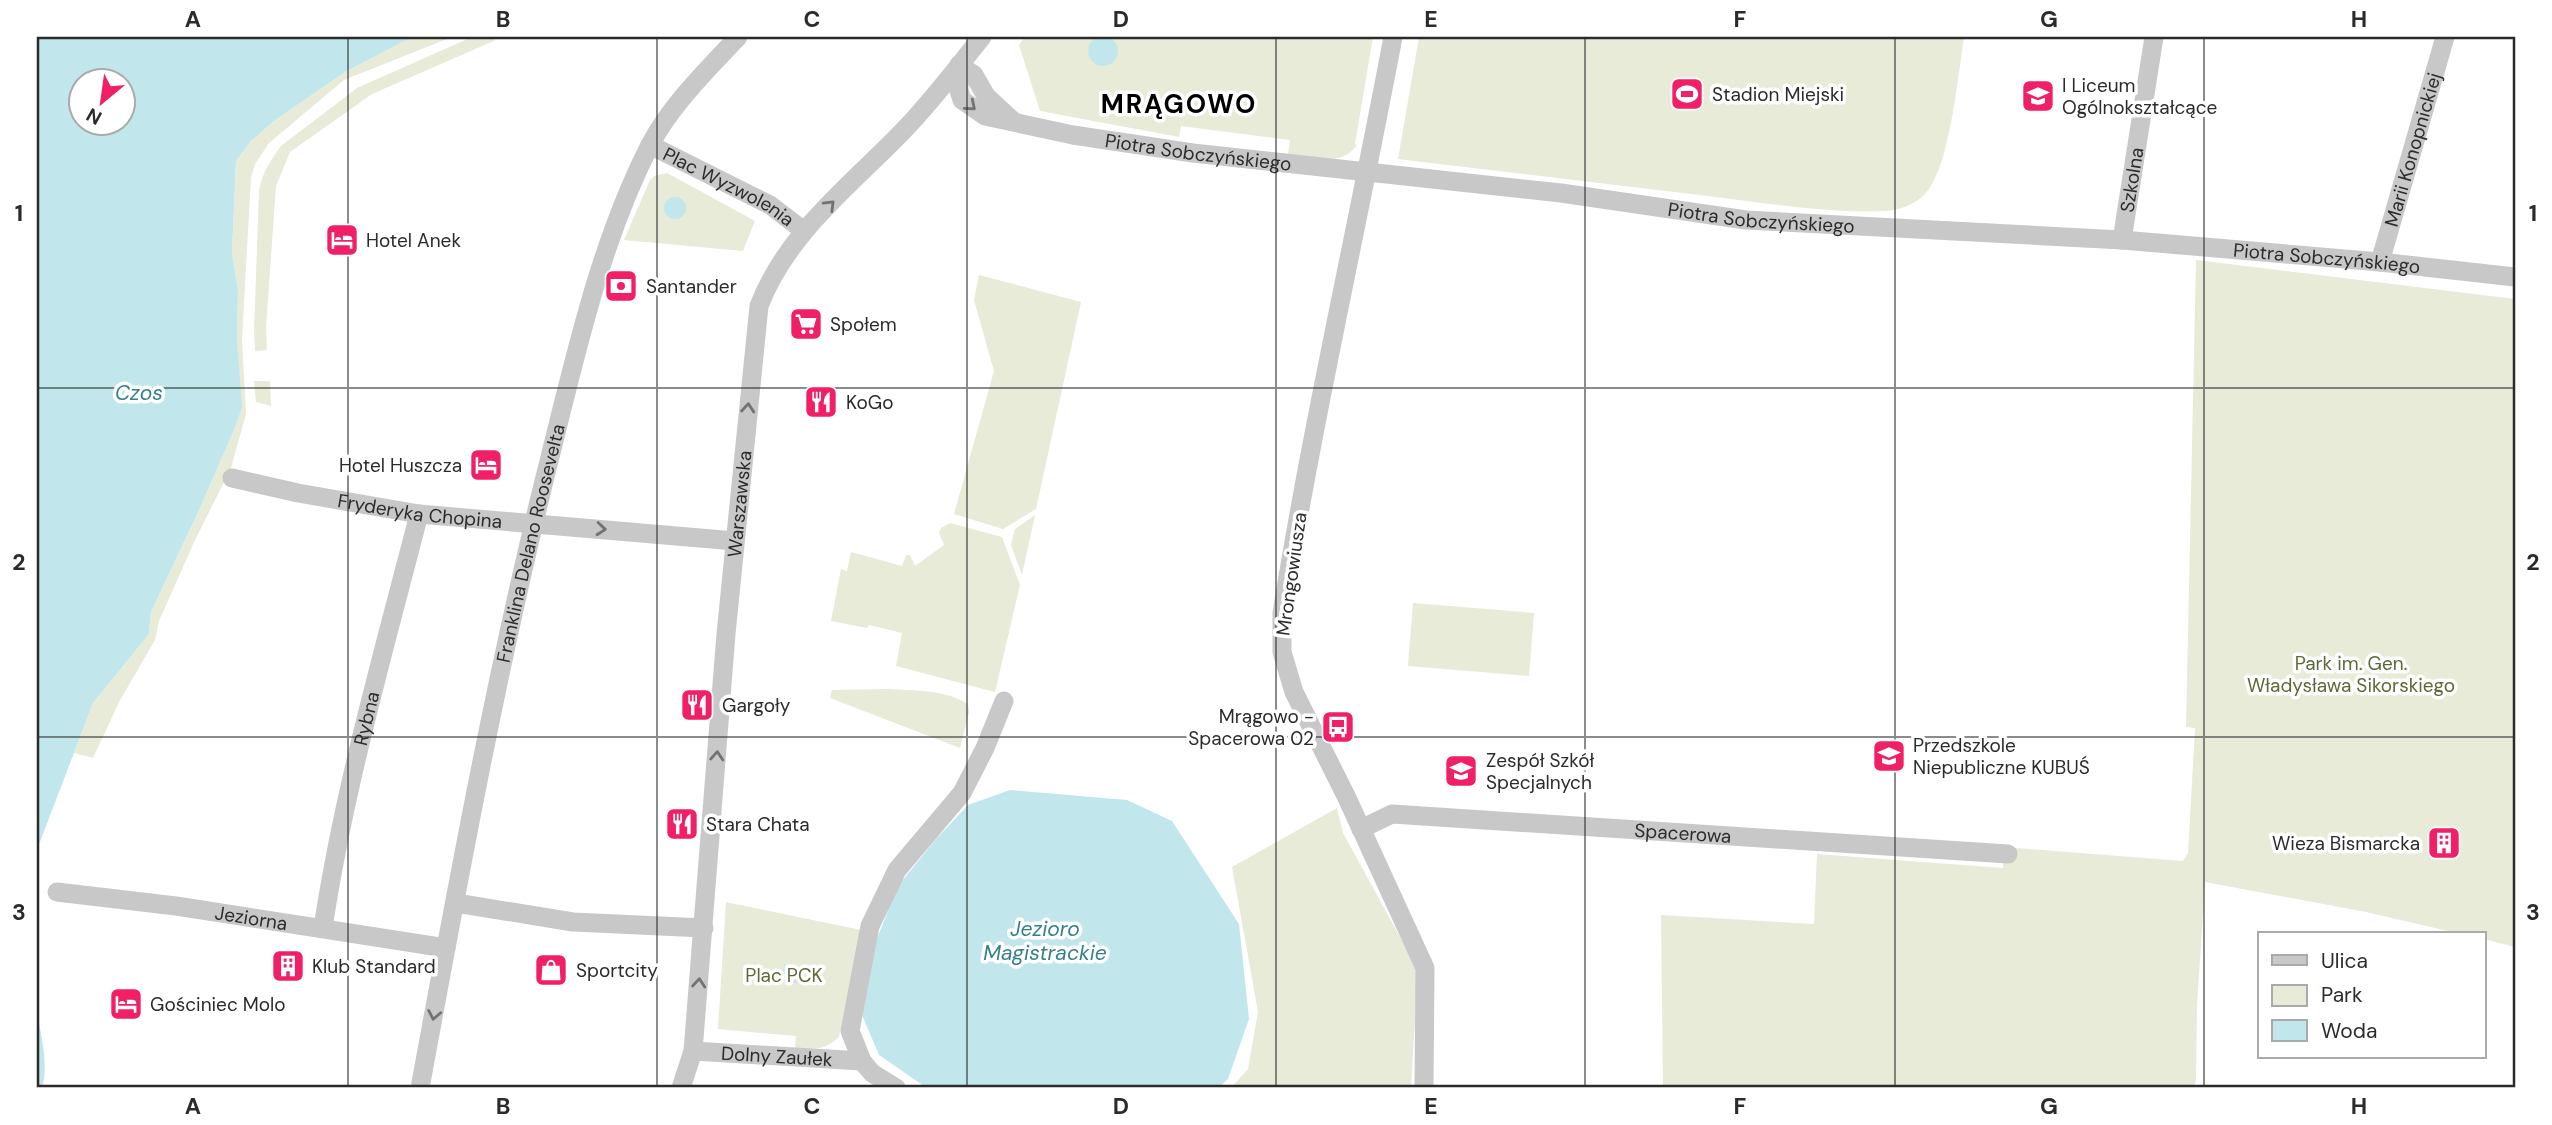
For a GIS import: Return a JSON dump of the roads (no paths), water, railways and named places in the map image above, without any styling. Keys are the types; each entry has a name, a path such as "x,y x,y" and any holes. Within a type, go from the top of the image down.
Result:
{"street":[{"name":"Franklina Delano Roosevelta","path":"420,1088 508,630 574,359 603,262 625,199 661,126 738,37"},
{"name":"Warszawska","path":"681,1088 693,1051 735,541 759,306 769,280 784,255 804,231 935,98 982,37"},
{"name":"Mrongowiusza","path":"1393,37 1368,173 1315,418 1280,637 1284,663 1294,692 1425,968 1424,1088"},
{"name":"Szkolna","path":"2122,240 2154,37"},
{"name":"Marii Konopnickiej","path":"2380,262 2445,37"},
{"name":"Piotra Sobczyńskiego","path":"959,65 959,90 962,100 985,116 1073,135 1180,151 1560,193 1746,220 2122,240 2380,262 2515,278"},
{"name":"Plac Wyzwolenia","path":"650,145 771,205 804,231"},
{"name":"Fryderyka Chopina","path":"232,478 298,494 419,514 735,541"},
{"name":"Rybna","path":"323,928 357,759 419,514"},
{"path":"896,1088 872,1073 862,1061 850,1031 870,926 897,870 962,793 985,748 1004,701"},
{"name":"Spacerowa","path":"1360,829 1392,814 2008,854"},
{"name":"Jeziorna","path":"57,892 176,906 446,948"},
{"path":"456,903 573,922 704,928"},
{"name":"Dolny Zaułek","path":"693,1051 862,1061"}],"water":[{"path":"1103,36 1113,41 1118,51 1113,61 1103,66 1093,61 1088,51 1093,41"},
{"name":"Czos","path":"37,37 412,37 345,72 274,121 251,141 236,161 232,253 238,290 237,339 242,407 200,508 151,612 149,634 93,703 38,847 37,861"},
{"path":"675,197 683,200 686,208 683,216 675,219 667,216 664,208 667,200"},
{"name":"Jezioro Magistrackie","path":"1010,790 1127,800 1172,821 1239,924 1249,1019 1228,1079 1218,1088 927,1088 879,1055 862,1015 874,946 898,886 968,805"},
{"path":"784,964 800,966 799,983 782,982"},
{"path":"37,1012 45,1060 42,1088 37,1088"}],"place":[{"name":"Stadion Miejski","path":"1687,94"},
{"name":"I Liceum Ogólnokształcące","path":"2038,96"},
{"name":"Hotel Anek","path":"342,240"},
{"name":"Santander","path":"621,286"},
{"name":"Społem","path":"806,324"},
{"name":"KoGo","path":"821,402"},
{"name":"Hotel Huszcza","path":"486,465"},
{"name":"Gargoły","path":"697,705"},
{"name":"Mrągowo - Spacerowa 02","path":"1338,727"},
{"name":"Przedszkole Niepubliczne KUBUŚ","path":"1889,756"},
{"name":"Zespół Szkół Specjalnych","path":"1461,771"},
{"name":"Stara Chata","path":"682,824"},
{"name":"Wieza Bismarcka","path":"2444,843"},
{"name":"Klub Standard","path":"288,966"},
{"name":"Sportcity","path":"551,970"},
{"name":"Gościniec Molo","path":"126,1004"}],"district":[{"name":"MRĄGOWO","path":"1179,104"}],"park label":[{"name":"Park im. Gen. Władysława Sikorskiego","path":"2351,674"},
{"name":"Plac PCK","path":"784,975"}]}
